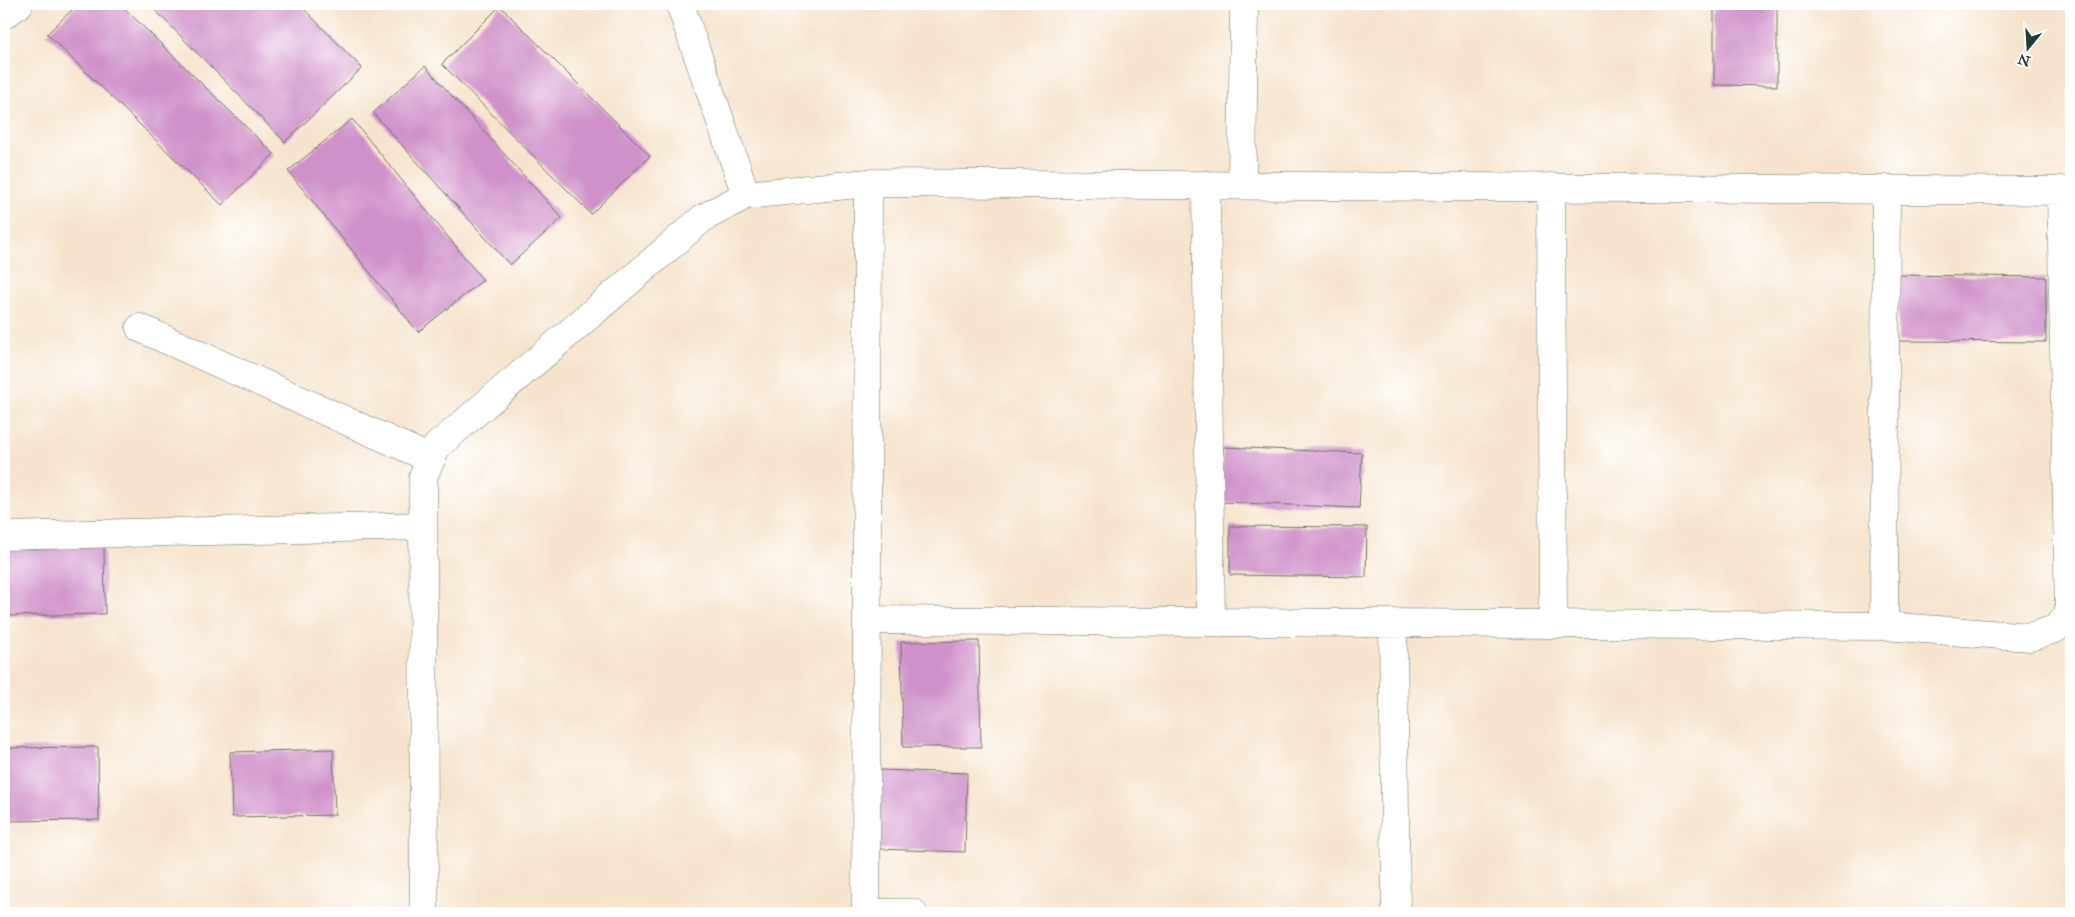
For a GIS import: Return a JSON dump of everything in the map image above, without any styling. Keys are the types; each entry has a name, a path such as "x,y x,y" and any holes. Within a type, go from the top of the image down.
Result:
{"street":[{"path":"4,15 19,4"},
{"path":"680,4 746,195"},
{"path":"1242,185 1244,4"},
{"path":"868,183 866,913 913,913"},
{"path":"424,913 422,477 437,446 703,218 746,195 868,183 2066,190 2069,614 2055,629 2030,637 1884,626 867,620"},
{"path":"1206,185 1211,622"},
{"path":"1551,187 1553,624"},
{"path":"1884,626 1886,190"},
{"path":"140,328 431,459"},
{"path":"4,536 423,526"},
{"path":"1393,624 1396,913"}],"building":[{"path":"78,4 120,4 274,154 222,205 47,34"},
{"path":"149,4 299,4 362,68 285,142"},
{"path":"1714,4 1777,4 1777,86 1714,85"},
{"path":"500,6 650,156 591,214 442,64"},
{"path":"425,66 562,218 510,265 373,113"},
{"path":"352,119 483,280 418,332 288,171"},
{"path":"1899,275 2046,277 2046,342 1898,341"},
{"path":"1223,447 1362,453 1359,508 1221,502"},
{"path":"1230,526 1367,527 1366,577 1230,575"},
{"path":"104,545 105,614 4,616 4,548"},
{"path":"979,641 981,747 903,747 901,642"},
{"path":"98,747 99,820 4,821 4,748"},
{"path":"333,749 335,815 232,817 230,752"},
{"path":"879,770 967,773 965,852 877,849"}]}
